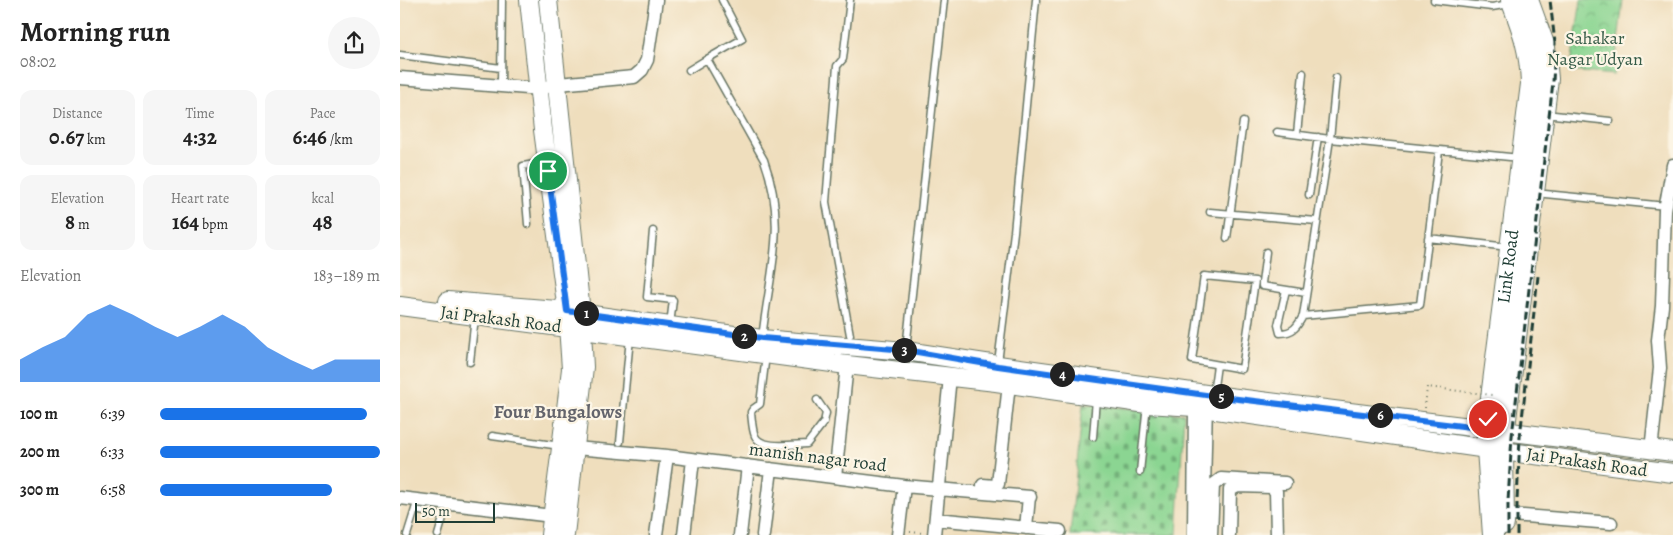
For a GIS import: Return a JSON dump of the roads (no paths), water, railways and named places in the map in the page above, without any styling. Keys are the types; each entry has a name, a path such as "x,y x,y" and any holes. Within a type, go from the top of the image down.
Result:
{"main road":[{"path":"530,0 547,162 584,367 552,516 550,535"},
{"path":"548,0 558,84 575,320"},
{"name":"Link Road","path":"1496,430 1548,79 1548,62 1545,47 1517,1"},
{"name":"Link Road","path":"1505,535 1498,514 1496,430 1510,248 1531,84 1530,60 1517,1"},
{"name":"Jai Prakash Road","path":"400,296 575,320 631,336 764,346 906,350 1001,377 1096,398 1147,404 1204,400 1495,450 1673,474"},
{"name":"Jai Prakash Road","path":"400,306 475,316 670,326 847,365 950,376 1001,377 1496,430 1673,452"},
{"path":"565,535 568,447"},
{"name":"Link Road","path":"1493,535 1498,514"}],"street":[{"path":"400,78 540,89 558,84 634,76 642,70 647,60 656,0"},
{"path":"1651,450 1660,368 1658,340 1662,306 1666,206 1673,165"},
{"name":"manish nagar road","path":"835,477 847,365"},
{"path":"934,535 943,487 950,376"},
{"path":"943,487 997,486 1001,377"},
{"path":"1194,535 1204,400"},
{"path":"1200,436 1203,535"},
{"name":"manish nagar road","path":"568,447 667,456 747,471 835,477 904,486 943,487"},
{"path":"656,535 667,456"},
{"path":"684,535 693,460"},
{"path":"740,535 747,471"},
{"path":"763,535 771,473"},
{"path":"1211,535 1214,485 1221,478 1285,483"},
{"path":"898,533 904,486"},
{"path":"1229,535 1230,490 1238,486 1274,488 1276,491 1277,535"},
{"path":"943,487 980,494 1029,498 1026,528"},
{"path":"400,498 417,505 552,516"},
{"path":"1498,514 1611,523"},
{"path":"936,519 1060,531"}],"lane":[{"path":"501,87 502,0"},
{"path":"689,70 742,40 722,0"},
{"path":"850,0 843,59 837,66 826,202 850,335"},
{"path":"906,350 944,0"},
{"path":"1001,377 1036,0"},
{"path":"1434,0 1492,7 1517,1"},
{"path":"1488,0 1492,7"},
{"path":"400,55 501,68"},
{"path":"707,59 764,160 774,194 776,246 764,346 760,404 751,412 756,437 761,442 769,445 807,444 824,422 826,413 817,400"},
{"path":"1297,134 1303,73"},
{"path":"1286,290 1278,325 1280,333 1296,329 1303,316 1330,139 1336,78"},
{"path":"1544,114 1610,121"},
{"path":"1227,238 1243,122"},
{"path":"1277,132 1521,158"},
{"path":"1309,195 1318,137"},
{"path":"1303,316 1420,305 1439,150"},
{"path":"528,224 523,166 547,162"},
{"path":"1545,194 1666,206"},
{"path":"1210,212 1317,221"},
{"path":"654,232 647,297 673,300 670,326"},
{"path":"1428,238 1510,248"},
{"path":"1266,252 1262,286 1306,293"},
{"path":"1204,276 1255,281 1242,369 1217,364 1192,360 1204,276"},
{"path":"470,362 475,316"},
{"path":"620,442 631,336"},
{"path":"1204,400 1217,364"},
{"path":"1093,436 1096,398"},
{"path":"1140,472 1147,404"},
{"path":"492,436 568,447"},
{"path":"407,535 417,505 443,518 438,535"}],"railway":[{"path":"1508,535 1512,436 1553,82 1555,43 1550,0"},
{"path":"1517,535 1520,437 1538,276"}],"district":[{"name":"Four Bungalows","path":"558,411"}],"park label":[{"name":"Sahakar Nagar Udyan","path":"1595,48"}]}
